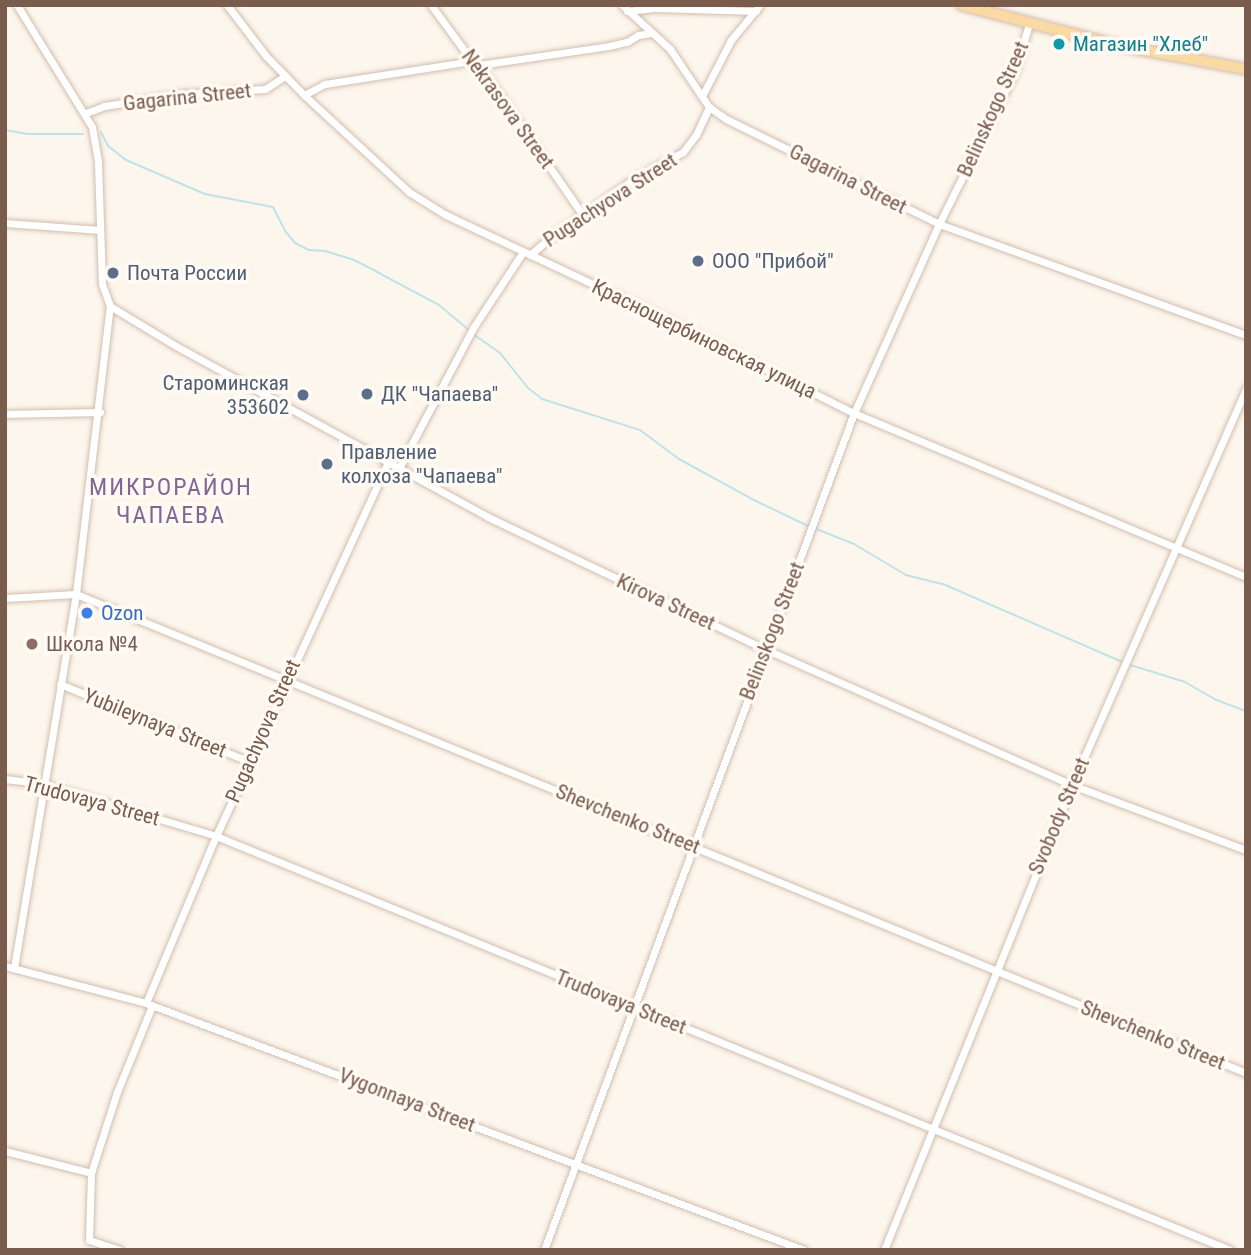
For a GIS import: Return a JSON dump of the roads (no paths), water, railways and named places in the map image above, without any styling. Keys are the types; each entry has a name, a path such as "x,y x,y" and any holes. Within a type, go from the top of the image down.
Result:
{"main road":[{"path":"961,5 1116,45 1246,69"}],"street":[{"path":"14,968 76,594 100,412 110,306 102,284 96,140 86,113 17,5"},
{"name":"Краснощербиновская улица","path":"227,5 304,96 409,192 446,215 854,413 1175,550 1246,577"},
{"name":"Nekrasova Street","path":"431,5 583,215"},
{"path":"625,8 758,8"},
{"path":"625,8 670,49 709,107"},
{"path":"702,96 725,49 758,8"},
{"name":"Belinskogo Street","path":"544,1250 854,413 939,224 1015,71 1028,24"},
{"path":"304,96 325,84 458,63 609,46 627,42 638,35 652,33"},
{"path":"458,63 464,49"},
{"name":"Gagarina Street","path":"86,113 104,106 182,94 265,89 285,76"},
{"name":"Gagarina Street","path":"709,107 939,224 1246,335"},
{"name":"Pugachyova Street","path":"399,468 470,331 527,254 637,177 688,148 709,107"},
{"path":"5,223 100,230"},
{"name":"Kirova Street","path":"110,306 176,346 488,517 765,649 1072,785 1246,850"},
{"name":"Svobody Street","path":"884,1250 1072,785 1246,388"},
{"path":"5,414 100,412"},
{"name":"Pugachyova Street","path":"119,1250 89,1240 91,1173 117,1092 216,836 388,462"},
{"name":"Shevchenko Street","path":"5,598 76,594 1246,1073"},
{"name":"Yubileynaya Street","path":"61,684 250,762"},
{"name":"Trudovaya Street","path":"5,779 43,784 216,836 1230,1250"},
{"name":"Vygonnaya Street","path":"5,966 149,1004 804,1250"},
{"path":"5,1151 91,1173"}],"waterway":[{"path":"5,130 28,134 83,134"},
{"path":"101,132 108,146 126,160 205,194 273,207 285,231 295,243 309,250 325,251 352,259 439,305 469,330"},
{"path":"473,334 500,353 528,388 542,399 640,430 679,459 808,526"},
{"path":"814,528 854,544 906,575 943,584 1122,662"},
{"path":"1127,664 1185,682 1214,699 1246,711"}],"place":[{"name":"Магазин \"Хлеб\"","path":"1059,44"},
{"name":"ООО \"Прибой\"","path":"698,261"},
{"name":"Почта России","path":"113,273"},
{"name":"ДК \"Чапаева\"","path":"367,394"},
{"name":"Староминская 353602","path":"303,395"},
{"name":"Правление колхоза \"Чапаева\"","path":"327,464"},
{"name":"Ozon","path":"87,613"},
{"name":"Школа №4","path":"32,644"}],"district":[{"name":"МИКРОРАЙОН ЧАПАЕВА","path":"171,502"}]}
